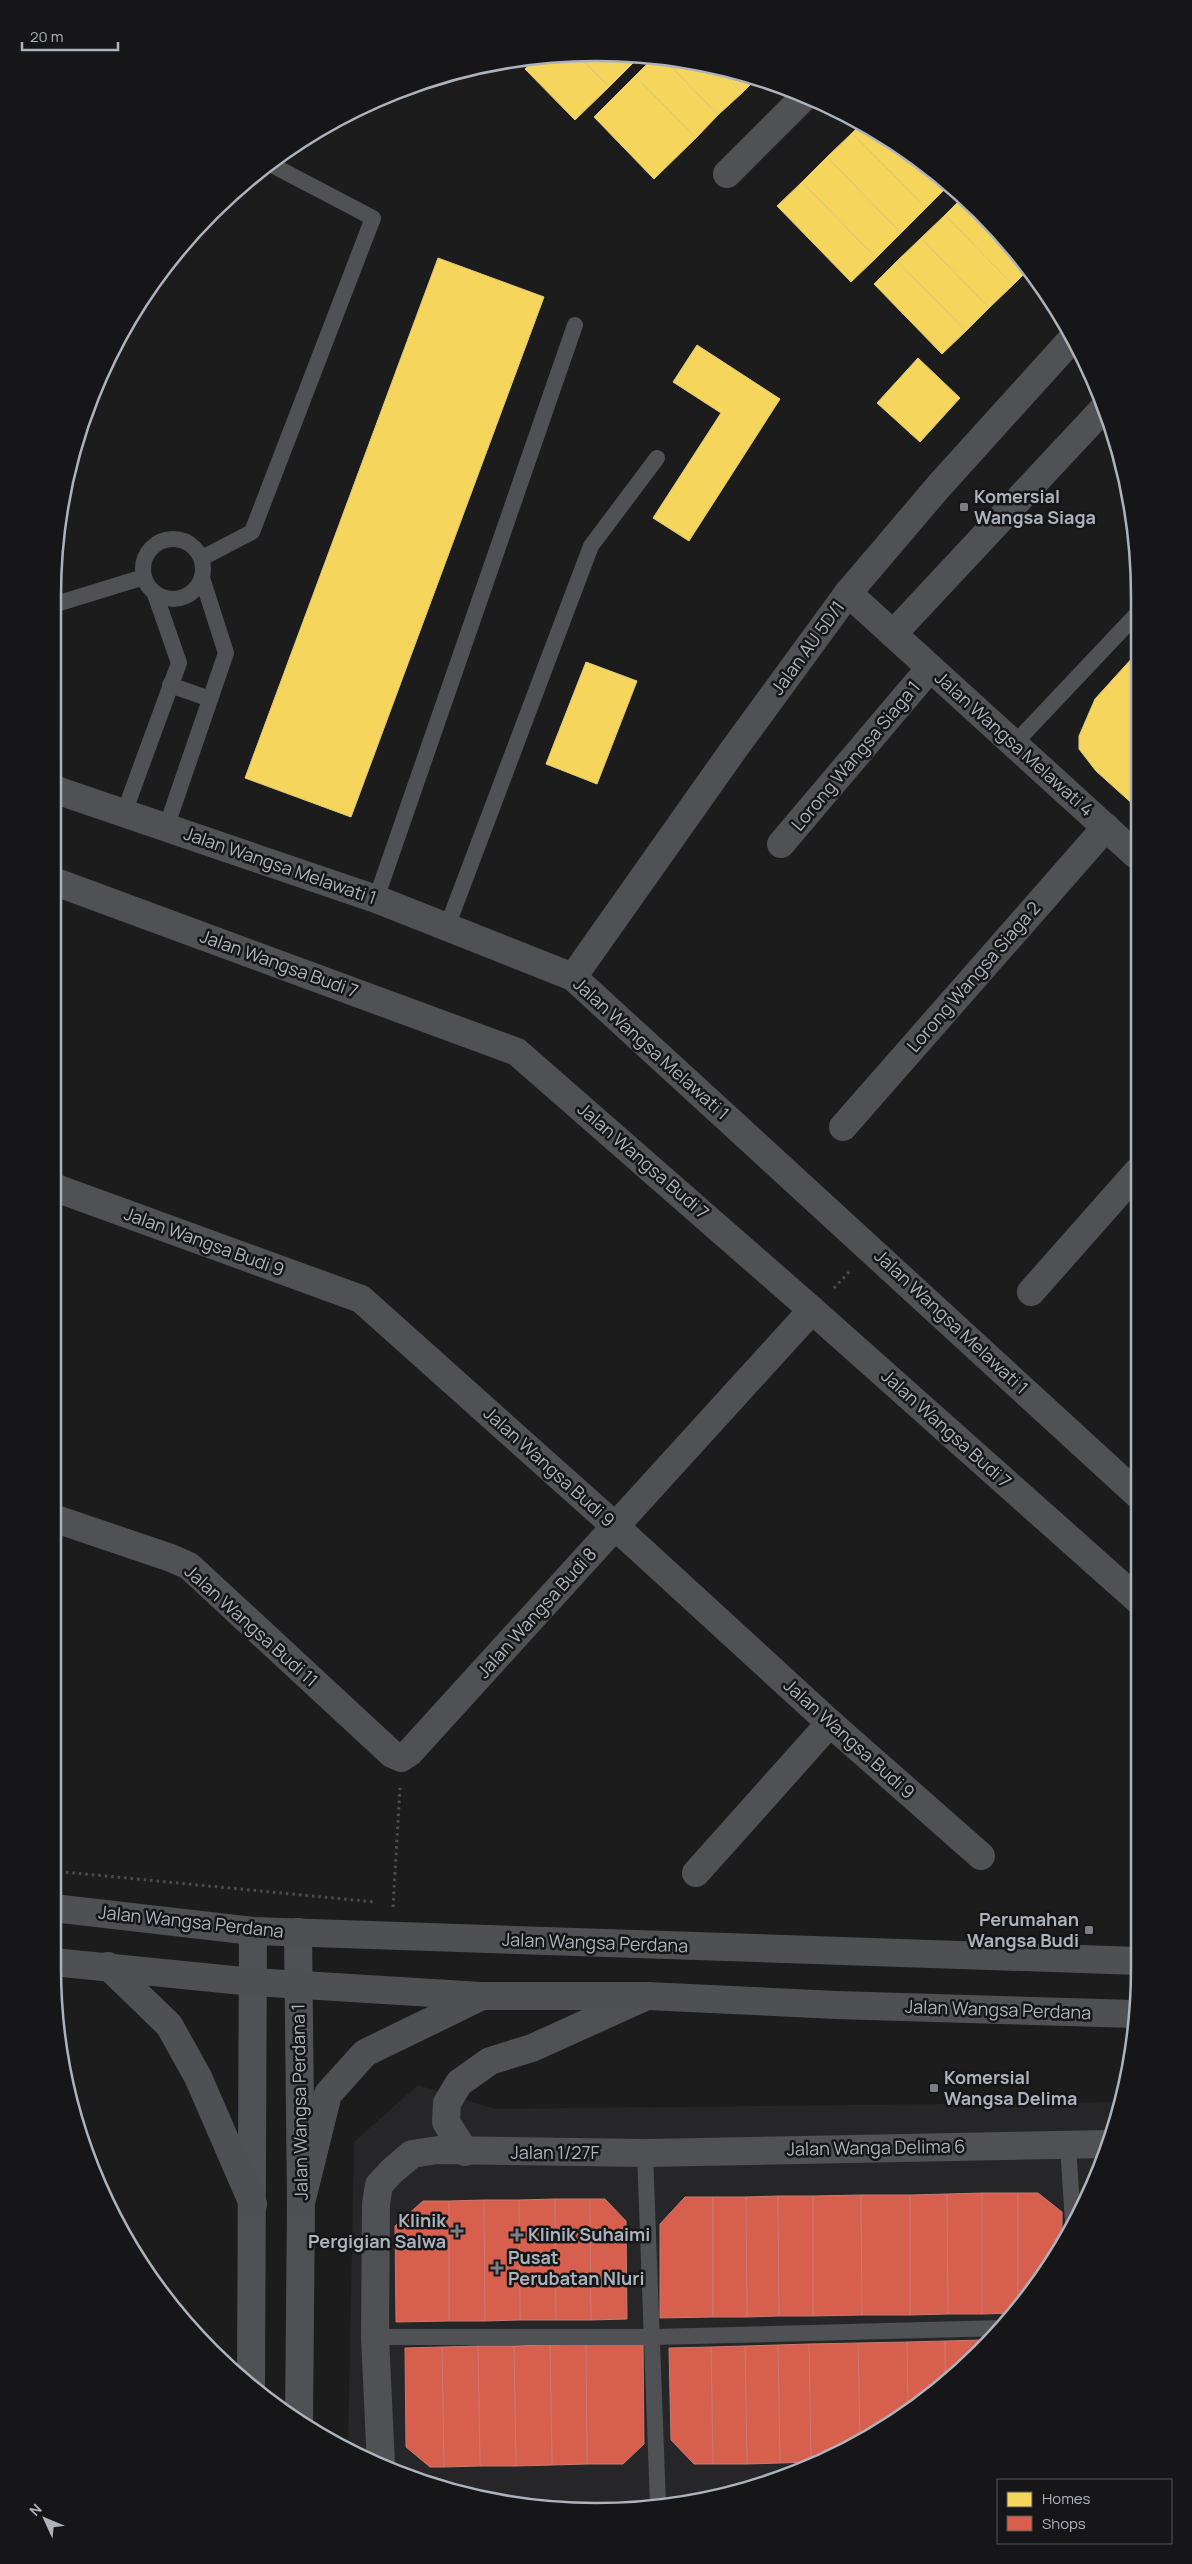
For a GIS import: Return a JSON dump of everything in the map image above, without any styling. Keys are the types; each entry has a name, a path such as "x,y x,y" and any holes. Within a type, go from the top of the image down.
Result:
{"main road":[{"name":"Jalan Wangsa Perdana","path":"61,1909 253,1931 1131,1961"},
{"name":"Jalan Wangsa Perdana","path":"61,1963 253,1982 481,1996 647,1996 836,2005 1129,2014"},
{"path":"108,1966 168,2025 198,2077 253,2204"},
{"path":"301,2203 328,2094 365,2053 481,1996"}],"street":[{"path":"727,174 800,101"},
{"name":"Jalan AU 5D/1","path":"573,977 734,749 848,593 944,481 1067,344"},
{"path":"893,634 1098,414"},
{"name":"Jalan Wangsa Melawati 4","path":"848,593 1131,850"},
{"name":"Lorong Wangsa Siaga 1","path":"781,844 930,668"},
{"name":"Jalan Wangsa Melawati 1","path":"61,792 376,899 573,977 872,1249 1131,1489"},
{"name":"Lorong Wangsa Siaga 2","path":"843,1127 1106,827"},
{"name":"Jalan Wangsa Budi 7","path":"61,884 517,1052 812,1310 1131,1594"},
{"path":"1031,1292 1131,1179"},
{"name":"Jalan Wangsa Budi 9","path":"61,1189 361,1299 616,1527 830,1723 981,1856"},
{"name":"Jalan Wangsa Budi 8","path":"401,1758 410,1752 812,1310"},
{"name":"Jalan Wangsa Budi 11","path":"61,1521 171,1558 189,1566 392,1754 401,1758"},
{"path":"696,1873 830,1723"},
{"path":"251,2377 253,1931"},
{"name":"Jalan Wangsa Perdana 1","path":"298,1932 301,2203 299,2413"},
{"path":"465,2152 446,2122 447,2103 458,2083 490,2061 532,2048 647,1996"},
{"name":"Jalan Wanga Delima 6","path":"645,2153 1101,2144"},
{"name":"Jalan 1/27F","path":"381,2457 375,2337 376,2204 379,2185 412,2154 438,2150 465,2152 645,2153"}],"lane":[{"path":"202,558 252,532 373,218 276,167"},
{"path":"376,899 575,325"},
{"path":"447,927 591,546 657,458"},
{"path":"169,538 184,540 196,549 202,558 204,568 198,587 183,598 164,598 155,594 148,587 144,577 142,567 150,548 169,538"},
{"path":"61,601 144,577"},
{"path":"166,828 226,653 202,578"},
{"path":"124,813 179,663 155,594"},
{"path":"1014,744 1131,620"},
{"path":"170,685 210,699"},
{"path":"86,800 113,800 136,781"},
{"path":"1068,2144 1072,2212"},
{"path":"645,2153 658,2499"},
{"path":"375,2337 653,2336 991,2328"}],"path":[{"path":"812,1310 872,1249"},
{"path":"392,1936 401,1758"}],"shaded area":[{"path":"418,2085 495,2109 1114,2102 1090,2173 1076,2205 1041,2265 998,2321 949,2370 893,2413 833,2448 801,2462 734,2485 666,2498 631,2502 561,2502 526,2498 458,2485 391,2462 348,2442 354,2142"}],"building: Homes":[{"path":"584,61 630,62 632,64 609,87"},
{"path":"584,61 609,87 575,120 525,69 528,66"},
{"path":"647,64 672,67 718,115 696,138 635,76"},
{"path":"672,67 726,77 742,93 718,115"},
{"path":"635,76 696,138 654,179 594,117"},
{"path":"726,77 751,84 742,93"},
{"path":"856,129 893,151 944,190 926,208 852,133"},
{"path":"852,133 926,208 901,233 827,157"},
{"path":"827,157 901,233 876,258 802,182"},
{"path":"802,182 876,258 851,282 777,206"},
{"path":"958,202 998,243 1023,275 1013,285 945,215"},
{"path":"945,215 1013,285 989,308 921,238"},
{"path":"921,238 989,308 966,331 897,261"},
{"path":"438,258 544,297 351,817 245,778"},
{"path":"897,261 966,331 942,354 874,284"},
{"path":"697,345 780,399 689,541 653,518 721,413 673,382"},
{"path":"918,358 960,398 920,442 877,403"},
{"path":"1131,659 1131,802 1096,771 1079,749 1079,736 1095,699"},
{"path":"586,662 637,681 597,784 546,764"}],"building: Shops":[{"path":"982,2193 982,2314 948,2314 947,2194"},
{"path":"982,2193 1018,2193 1018,2296 1004,2313 982,2314"},
{"path":"1018,2193 1038,2193 1062,2212 1062,2230 1041,2265 1018,2296"},
{"path":"947,2194 948,2314 910,2315 910,2195"},
{"path":"861,2195 862,2315 813,2316 813,2196"},
{"path":"861,2195 910,2195 910,2315 862,2315"},
{"path":"778,2196 779,2316 747,2317 746,2197"},
{"path":"778,2196 813,2196 813,2316 779,2316"},
{"path":"685,2197 713,2197 713,2317 660,2318 660,2224"},
{"path":"713,2197 746,2197 747,2317 713,2317"},
{"path":"555,2199 556,2320 520,2320 519,2200"},
{"path":"555,2199 590,2199 591,2320 556,2320"},
{"path":"590,2199 605,2199 626,2221 627,2319 591,2320"},
{"path":"484,2200 485,2321 449,2321 449,2201"},
{"path":"484,2200 519,2200 520,2320 485,2321"},
{"path":"423,2201 449,2201 449,2321 396,2322 395,2226"},
{"path":"980,2340 945,2373 945,2341"},
{"path":"945,2341 945,2373 908,2402 907,2342"},
{"path":"907,2342 908,2402 860,2433 858,2343"},
{"path":"858,2343 860,2433 811,2458 809,2344"},
{"path":"586,2344 643,2344 644,2444 623,2464 587,2464"},
{"path":"586,2344 587,2464 552,2465 550,2345"},
{"path":"809,2344 811,2458 800,2462 780,2463 778,2345"},
{"path":"550,2345 552,2465 516,2466 514,2346"},
{"path":"778,2345 780,2463 747,2464 745,2346"},
{"path":"478,2346 514,2346 516,2466 480,2466"},
{"path":"478,2346 480,2466 444,2467 442,2347"},
{"path":"745,2346 747,2464 713,2464 711,2347"},
{"path":"442,2347 444,2467 430,2467 406,2447 405,2348"},
{"path":"711,2347 713,2464 694,2464 671,2440 669,2348"}],"place":[{"name":"Komersial Wangsa Siaga","path":"964,507"},
{"name":"Perumahan Wangsa Budi","path":"1089,1930"},
{"name":"Komersial Wangsa Delima","path":"934,2088"},
{"name":"Klinik Pergigian Salwa","path":"457,2231"},
{"name":"Klinik Suhaimi","path":"517,2235"},
{"name":"Pusat Perubatan Nluri","path":"497,2268"}]}
